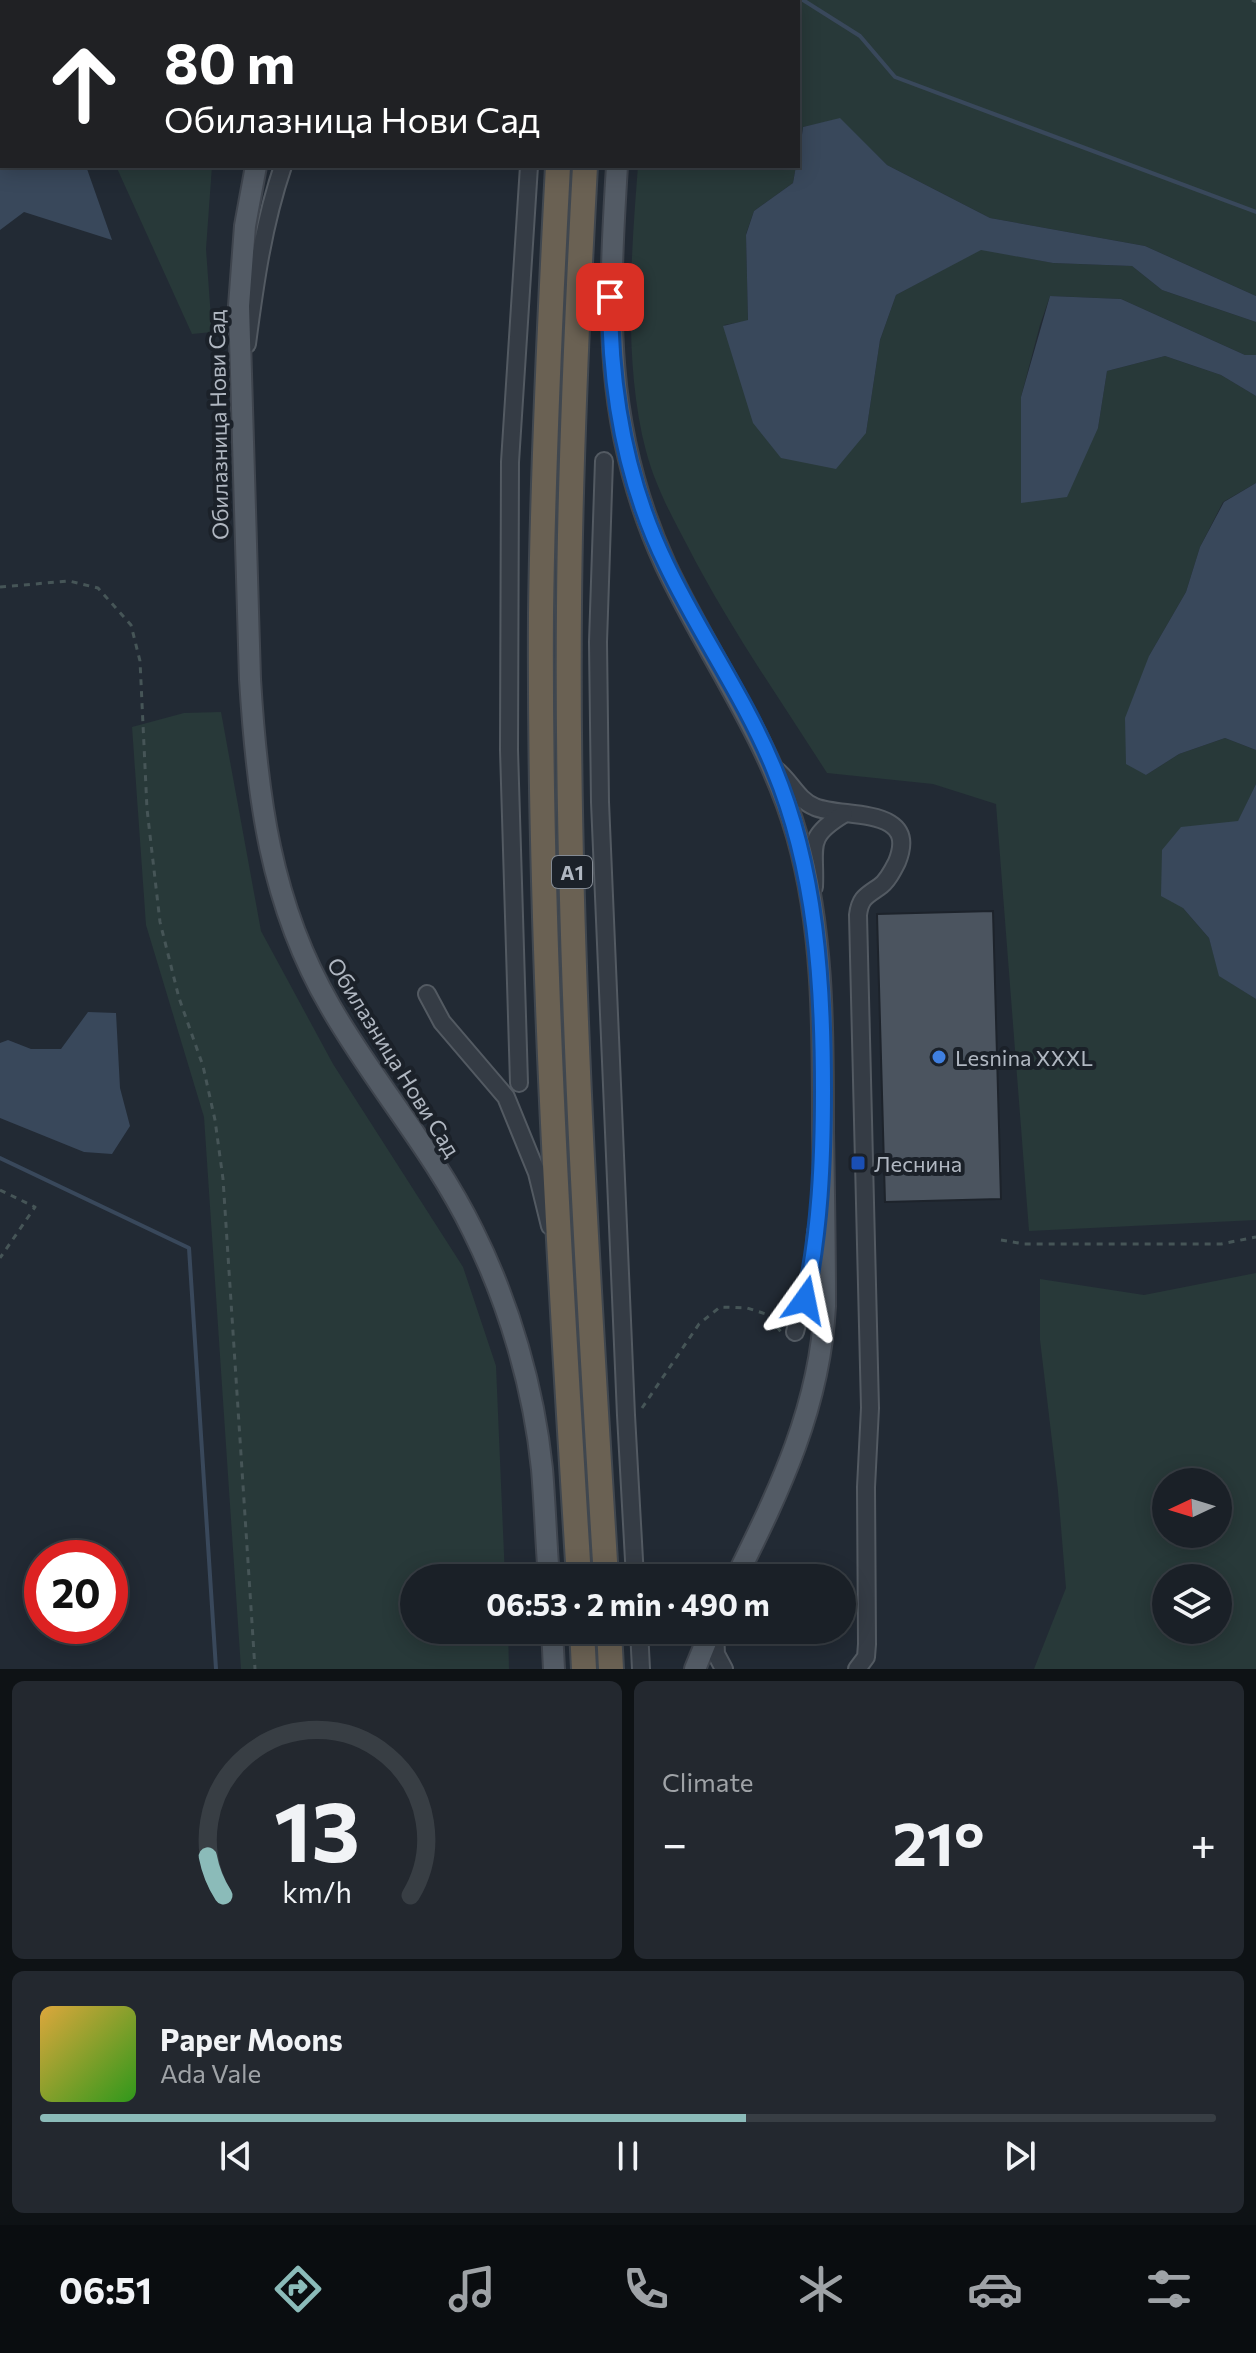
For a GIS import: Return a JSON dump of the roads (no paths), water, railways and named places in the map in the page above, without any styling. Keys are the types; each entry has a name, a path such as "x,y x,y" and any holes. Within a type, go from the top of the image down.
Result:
{"highway":[{"name":"A1","path":"558,168 544,460 541,615 549,1032 578,1564"},
{"name":"A1","path":"585,168 571,455 569,736 576,1033 605,1564"},
{"path":"583,1644 584,1669"},
{"path":"610,1644 611,1669"}],"main road":[{"name":"Обилазница Нови Сад","path":"256,168 241,258 239,306 250,679 254,738 270,855 290,921 315,979 341,1025 416,1135 473,1229 490,1269 517,1348 536,1427 542,1467 548,1564"},
{"path":"617,168 611,273 612,348 622,435 632,480 666,565 773,768 798,838 810,898 823,1021 825,1306 822,1350 802,1431 742,1564"},
{"path":"553,1644 554,1669"},
{"path":"695,1669 707,1644"}],"lane":[{"path":"241,386 259,250 282,168"},
{"path":"519,1083 511,861 510,509 529,168"},
{"path":"604,461 598,642 600,787 634,1564"},
{"path":"773,768 808,803 844,814 863,813 882,818 896,830 900,846 890,875 863,897 858,915 870,1408 866,1487 867,1644 866,1657 857,1669"},
{"path":"810,898 814,887 816,838 827,824 844,814"},
{"path":"427,994 442,1022 506,1097 537,1173 561,1273"},
{"path":"795,1332 814,1259 824,1138"},
{"path":"640,1644 641,1669"},
{"path":"715,1644 724,1669"}],"water":[{"path":"840,118 887,165 990,218 1145,246 1256,296 1256,322 1162,290 1132,266 1053,263 981,250 896,295 880,340 866,433 836,469 781,458 753,423 723,326 748,320 746,235 754,211 793,183 796,168 800,168 803,127"},
{"path":"0,168 87,168 112,240 24,212 0,230"},
{"path":"1050,296 1121,299 1245,355 1256,355 1256,396 1221,375 1165,356 1107,371 1098,428 1067,497 1021,503 1021,397"},
{"path":"1256,483 1256,750 1225,738 1179,754 1146,775 1126,764 1125,718 1149,656 1186,592 1200,547 1224,502"},
{"path":"1256,784 1256,999 1219,976 1209,938 1183,908 1161,896 1162,850 1181,827 1238,821"},
{"path":"88,1012 116,1013 120,1088 130,1126 112,1154 84,1152 0,1118 0,1043 8,1040 31,1049 61,1049"}],"waterway":[{"path":"803,0 860,36 895,77 1256,212"},
{"path":"0,1158 189,1248 216,1669"}],"place":[{"name":"Lesnina XXXL","path":"939,1057"},
{"name":"Леснина","path":"858,1163"}]}
